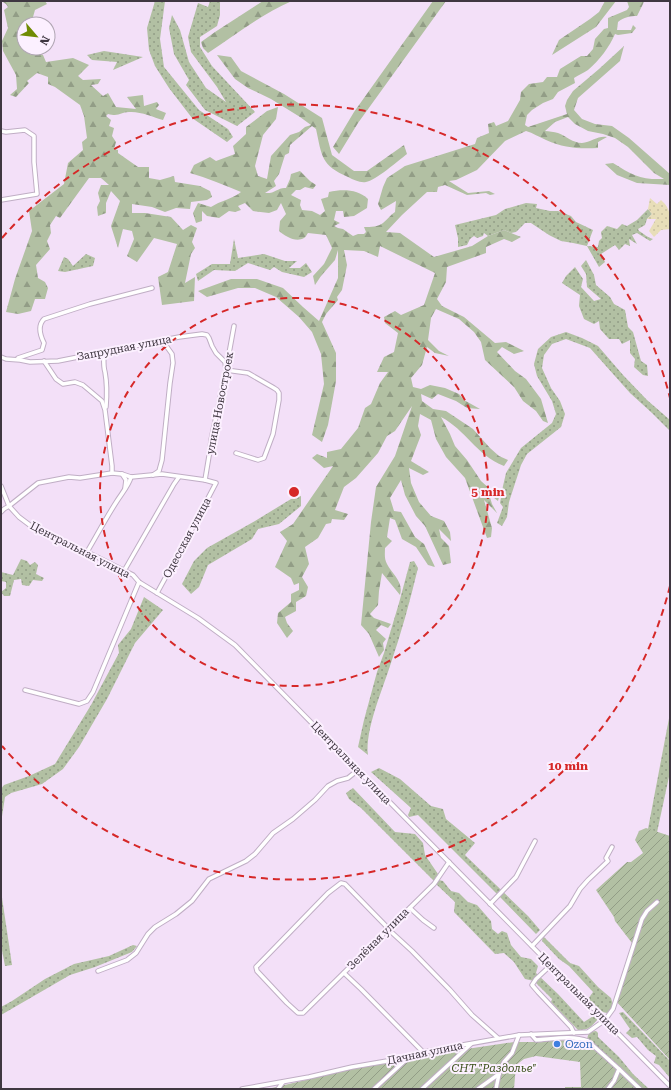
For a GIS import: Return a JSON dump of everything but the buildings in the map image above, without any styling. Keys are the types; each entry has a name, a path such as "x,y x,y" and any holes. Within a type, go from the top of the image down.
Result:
{"street":[{"path":"1,131 6,132 25,130 34,136 34,162 37,194 1,200"},
{"path":"15,359 42,350 44,343 39,330 40,323 44,319 90,304 152,288"},
{"name":"улица Новостроек","path":"205,480 211,440 234,326"},
{"name":"Запрудная улица","path":"1,357 30,362 58,361 160,342 179,337 202,334 207,335 216,353 225,362 226,370"},
{"path":"152,476 159,471 162,460 173,363 172,354 160,342"},
{"path":"104,352 104,372 106,376 107,399 105,410"},
{"path":"44,361 56,379 63,384 75,382 83,384 102,401 105,410 112,473"},
{"path":"226,370 248,373 277,390 279,393 273,434 264,458 258,460 236,453"},
{"path":"1,512 38,483 68,477 80,478 112,473 131,477 162,474 205,480"},
{"path":"122,474 126,480 125,488"},
{"path":"87,552 104,521 129,483 131,477"},
{"path":"124,571 174,484 180,477"},
{"name":"Одесская улица","path":"157,593 216,483 205,480"},
{"name":"Центральная улица","path":"1,486 9,506 31,526 56,540 87,552 133,575 139,582 198,618 235,644 670,1086"},
{"path":"26,690 80,704 87,701 93,692 139,582"},
{"path":"98,971 127,960 136,953 148,934 155,927 176,914 192,901 209,880 246,861 256,854 273,834 315,800 328,786 337,781 348,778 358,770"},
{"path":"490,904 516,877 535,841"},
{"path":"532,946 570,906 580,889 588,880 608,861 606,858 612,846"},
{"name":"Зелёная улица","path":"388,929 345,884 341,882 328,893 256,967 257,971 287,1003 298,1013 303,1013 434,884 449,862"},
{"path":"605,1020 613,1009 642,919 647,911 657,902"},
{"path":"410,908 434,928"},
{"path":"388,929 450,990 472,1015 498,1038"},
{"path":"551,965 536,979 532,985 571,1027 574,1033"},
{"path":"344,972 423,1052"},
{"name":"Дачная улица","path":"242,1089 309,1077 352,1067 393,1060 423,1052 519,1034 588,1032 605,1020"},
{"path":"496,1089 499,1074 504,1062 512,1053 519,1034"},
{"path":"530,1034 536,1040 570,1038 588,1041 640,1089"},
{"path":"422,1089 472,1043"},
{"path":"374,1089 411,1055"},
{"path":"608,1089 614,1081 619,1069"},
{"path":"478,1089 499,1074"},
{"path":"278,1089 283,1082"}],"green space":[{"path":"1,1 45,1 47,4 35,10 33,16 16,16 16,56 43,56 46,62 73,58 89,65 78,76 83,80 101,79 98,84 91,85 103,96 108,93 116,107 136,109 127,97 143,95 144,106 157,102 159,105 156,109 166,113 163,120 142,113 133,112 126,112 118,115 108,114 106,116 111,120 109,126 114,128 112,136 116,142 114,149 118,150 118,153 138,167 149,167 149,178 160,180 174,176 175,182 200,186 210,191 212,197 207,200 191,202 190,209 176,208 165,212 152,207 132,204 132,213 145,213 171,217 183,230 191,225 197,228 192,242 195,248 191,254 185,283 195,277 194,301 162,305 158,277 168,272 177,244 154,238 137,262 127,256 134,239 132,231 123,229 118,248 111,226 120,201 111,191 106,203 106,213 98,216 97,207 100,201 98,193 101,185 109,185 101,178 89,178 60,218 56,216 50,225 51,233 47,241 50,249 36,265 38,278 45,282 48,288 45,299 35,299 31,311 18,314 6,312 15,279 32,231 29,211 64,184 68,163 83,150 82,142 87,138 84,116 80,105 55,87 48,84 48,77 37,73 27,81 29,83 16,97 10,95 17,89 16,75 3,51 2,41 8,28 4,10 8,7"},
{"path":"155,1 165,1 160,39 164,67 199,110 228,129 233,137 227,142 192,118 169,88 155,66 149,50 147,28"},
{"path":"210,1 220,1 220,15 217,26 200,37 200,47 212,66 255,112 237,126 205,110 186,85 189,80 174,54 169,28 172,15 180,30 189,62 206,88 226,102 217,87 191,52 188,37 198,3 208,7"},
{"path":"263,1 292,1 259,18 208,53 203,48 201,42"},
{"path":"433,1 446,1 358,123 339,154 333,147 354,112"},
{"path":"605,1 616,1 596,27 552,55 559,40 599,12"},
{"path":"627,1 644,1 637,16 627,17 618,22 617,30 631,30 633,25 636,28 632,33 615,34 604,53 596,62 586,71 574,78 575,83 558,92 553,99 532,110 527,115 525,125 528,127 567,114 565,106 573,91 624,46 620,61 578,98 574,110 582,119 595,124 612,126 629,138 670,174 670,185 637,183 617,175 605,164 613,163 631,174 643,178 664,179 654,173 628,147 615,138 588,131 575,124 568,117 555,122 545,131 558,133 579,143 601,137 607,137 598,142 598,148 578,148 553,143 526,131 505,141 477,170 456,180 449,181 468,193 489,191 495,194 490,195 486,193 467,195 445,185 438,187 437,192 427,192 386,232 400,233 434,257 472,246 488,236 504,230 521,237 512,242 504,239 486,247 486,253 447,267 446,282 437,299 442,306 464,317 495,343 506,342 524,351 514,354 502,347 497,352 515,371 526,379 541,399 548,423 543,421 536,411 523,401 514,387 485,360 481,342 474,332 459,319 436,309 431,318 428,340 439,351 449,356 435,353 427,347 422,365 411,378 413,387 421,389 430,385 445,388 459,394 464,400 480,409 467,408 456,401 438,394 432,399 421,394 422,401 433,409 446,411 473,429 499,456 508,460 504,466 486,456 450,422 441,417 455,446 467,460 481,481 499,497 498,501 489,494 497,513 484,500 492,528 491,537 487,538 465,478 446,457 436,439 431,420 420,414 418,426 421,435 411,461 429,472 423,475 409,468 411,483 419,502 431,516 444,521 450,532 451,541 439,529 441,538 449,546 451,563 443,565 425,526 416,516 405,495 401,480 390,498 394,511 401,512 415,537 424,544 435,567 428,565 416,547 402,539 395,520 390,518 387,537 392,541 385,548 385,558 387,564 399,582 401,590 400,595 382,573 378,605 370,614 374,618 391,624 388,628 381,625 376,630 386,639 383,643 384,650 379,657 369,634 361,625 371,522 376,487 395,456 412,406 395,431 387,436 378,453 356,478 344,487 335,510 348,514 344,520 332,519 331,523 326,524 318,538 305,547 309,564 302,577 308,587 306,596 296,602 296,611 285,617 287,623 293,631 287,638 277,623 278,613 291,602 291,594 299,590 299,583 294,585 291,578 275,567 287,541 280,532 293,524 333,466 324,468 312,458 317,454 327,458 327,452 341,449 358,428 365,408 371,404 380,383 388,372 377,372 384,357 394,352 398,333 385,323 384,317 395,311 401,315 424,305 435,273 380,246 378,257 364,251 344,250 347,265 342,290 337,297 338,300 326,314 322,322 336,353 336,381 328,425 322,442 312,435 324,384 321,354 312,332 299,317 276,297 255,288 238,288 207,297 198,291 231,279 257,279 283,288 319,321 338,278 338,250 335,260 315,285 313,276 324,264 332,248 326,235 308,233 304,238 298,240 287,237 279,231 280,221 286,214 281,203 277,210 269,213 253,211 245,203 238,206 241,210 235,212 229,211 219,218 207,216 202,211 202,221 196,223 193,213 198,203 211,207 241,192 190,173 194,165 210,157 216,161 235,154 233,146 246,134 246,127 267,111 278,107 276,119 263,135 255,166 258,176 267,179 271,156 290,135 311,125 271,99 248,88 235,79 217,55 231,57 241,71 284,94 322,118 332,155 354,171 367,171 404,145 407,154 370,181 359,182 339,173 328,164 324,159 316,129 312,126 290,145 289,153 285,155 279,174 274,181 276,186 265,193 286,188 291,174 300,171 316,185 313,189 305,187 300,190 296,190 291,195 301,200 300,205 302,210 312,211 320,215 325,211 321,199 328,197 329,192 344,190 360,193 368,199 367,208 354,216 344,217 343,211 336,211 334,220 340,223 334,226 343,229 353,236 364,234 366,232 364,227 374,226 385,222 395,212 396,201 381,210 378,204 387,178 405,166 475,144 477,138 489,133 488,124 494,122 496,126 508,121 520,100 521,92 529,84 543,82 547,77 557,77 560,69 581,56 587,56 593,49 595,39 604,29 608,28 608,18 627,10 629,7"},
{"path":"104,51 143,57 113,70 117,62 92,60 87,55"},
{"path":"526,203 537,204 536,208 558,211 571,216 576,222 593,230 587,246 561,241 531,223 525,223 516,232 511,233 504,230 488,236 484,233 483,236 477,238 474,236 470,239 467,245 458,247 458,238 455,225 496,215 505,209"},
{"path":"648,209 652,214 647,219 645,225 638,229 653,239 650,241 637,233 632,235 637,244 629,239 630,246 625,244 619,250 615,245 601,254 605,262 599,267 587,246 598,247 599,241 602,238 601,232 607,226 617,229 622,224 627,226 637,220"},
{"path":"234,239 238,258 264,254 285,261 297,261 289,268 300,268 306,263 312,272 304,277 282,272 274,267 270,270 248,263 235,271 214,270 198,281 196,274 212,264 230,264"},
{"path":"86,254 95,258 93,266 65,272 58,271 64,257 68,259 73,266"},
{"path":"586,260 594,275 596,285 610,297 614,304 625,310 628,327 633,332 641,361 647,365 648,376 643,375 634,367 635,359 630,353 630,340 622,344 619,339 609,339 600,329 599,321 594,324 584,319 579,306 580,295 562,283 566,276 575,267 583,279 581,287 594,301 601,299 587,287 586,274 581,266"},
{"path":"566,332 598,346 647,400 670,420 670,431 630,393 590,348 566,339 552,344 544,355 542,368 551,388 560,401 565,414 561,427 527,454 521,465 509,502 507,517 502,526 497,523 503,507 500,503 506,473 521,448 552,423 556,414 552,401 537,376 534,364 538,349 551,337"},
{"path":"301,496 301,506 279,524 258,529 252,539 208,565 199,587 191,594 182,584 194,561 207,548 291,499"},
{"path":"21,559 27,561 30,565 35,562 38,565 36,574 44,578 42,581 33,580 29,586 22,585 21,579 14,580 10,596 4,596 1,592 6,588 6,582 1,581 1,572 13,575"},
{"path":"414,561 418,568 402,630 372,722 369,734 368,755 358,747 364,720 410,562"},
{"path":"144,597 163,610 135,643 107,699 79,747 63,769 42,784 11,793 5,797 1,823 1,789 4,785 55,764 91,705 119,653 118,645 131,629"},
{"path":"670,713 670,772 656,837 648,829"},
{"path":"379,768 400,779 431,806 443,809 446,819 475,843 465,855 528,916 540,930 536,934 418,815 409,817 408,815 411,808 371,772"},
{"path":"353,788 395,832 415,834 423,843 425,855 438,874 434,881 361,808 349,799 346,793"},
{"path":"646,828 670,836 670,1060 614,999 632,943 615,921 614,917 596,890 627,862 631,862 643,853 635,840 639,831"},
{"path":"439,880 443,881 451,891 459,893 468,902 477,905 491,921 492,929 498,934 502,931 507,933 511,945 521,957 531,959 538,966 536,973 584,1022 595,1015 598,1019 590,1028 578,1030 551,1002 552,999 534,981 525,979 514,962 504,953 495,954 454,912 455,902 436,884"},
{"path":"1,891 12,965 5,966 1,945"},
{"path":"543,936 570,963 579,966 598,987 611,998 613,1007 607,1013 602,1012 588,999 593,992 569,966 559,959 542,941"},
{"path":"133,945 137,946 132,952 70,975 1,1015 1,1007 45,979 74,964 109,956"},
{"path":"623,1012 670,1061 670,1078 659,1065 654,1063 656,1056 648,1050 637,1037 632,1038 626,1033 630,1029 619,1013"},
{"path":"596,1031 598,1033 598,1037 649,1089 640,1089 587,1039 589,1032"},
{"name":"СНТ \"Раздолье\"","path":"550,1040 584,1041 622,1073 638,1089 565,1089 565,1087 581,1087 580,1062 536,1056 524,1059 516,1065 514,1089 268,1089 347,1070 406,1058 514,1042 537,1042"}],"sand":[{"path":"650,198 657,204 661,200 667,206 670,216 670,229 661,230 654,237 649,231 656,219 647,219 652,214 648,209"}],"place":[{"name":"Ozon","path":"557,1044"}]}
